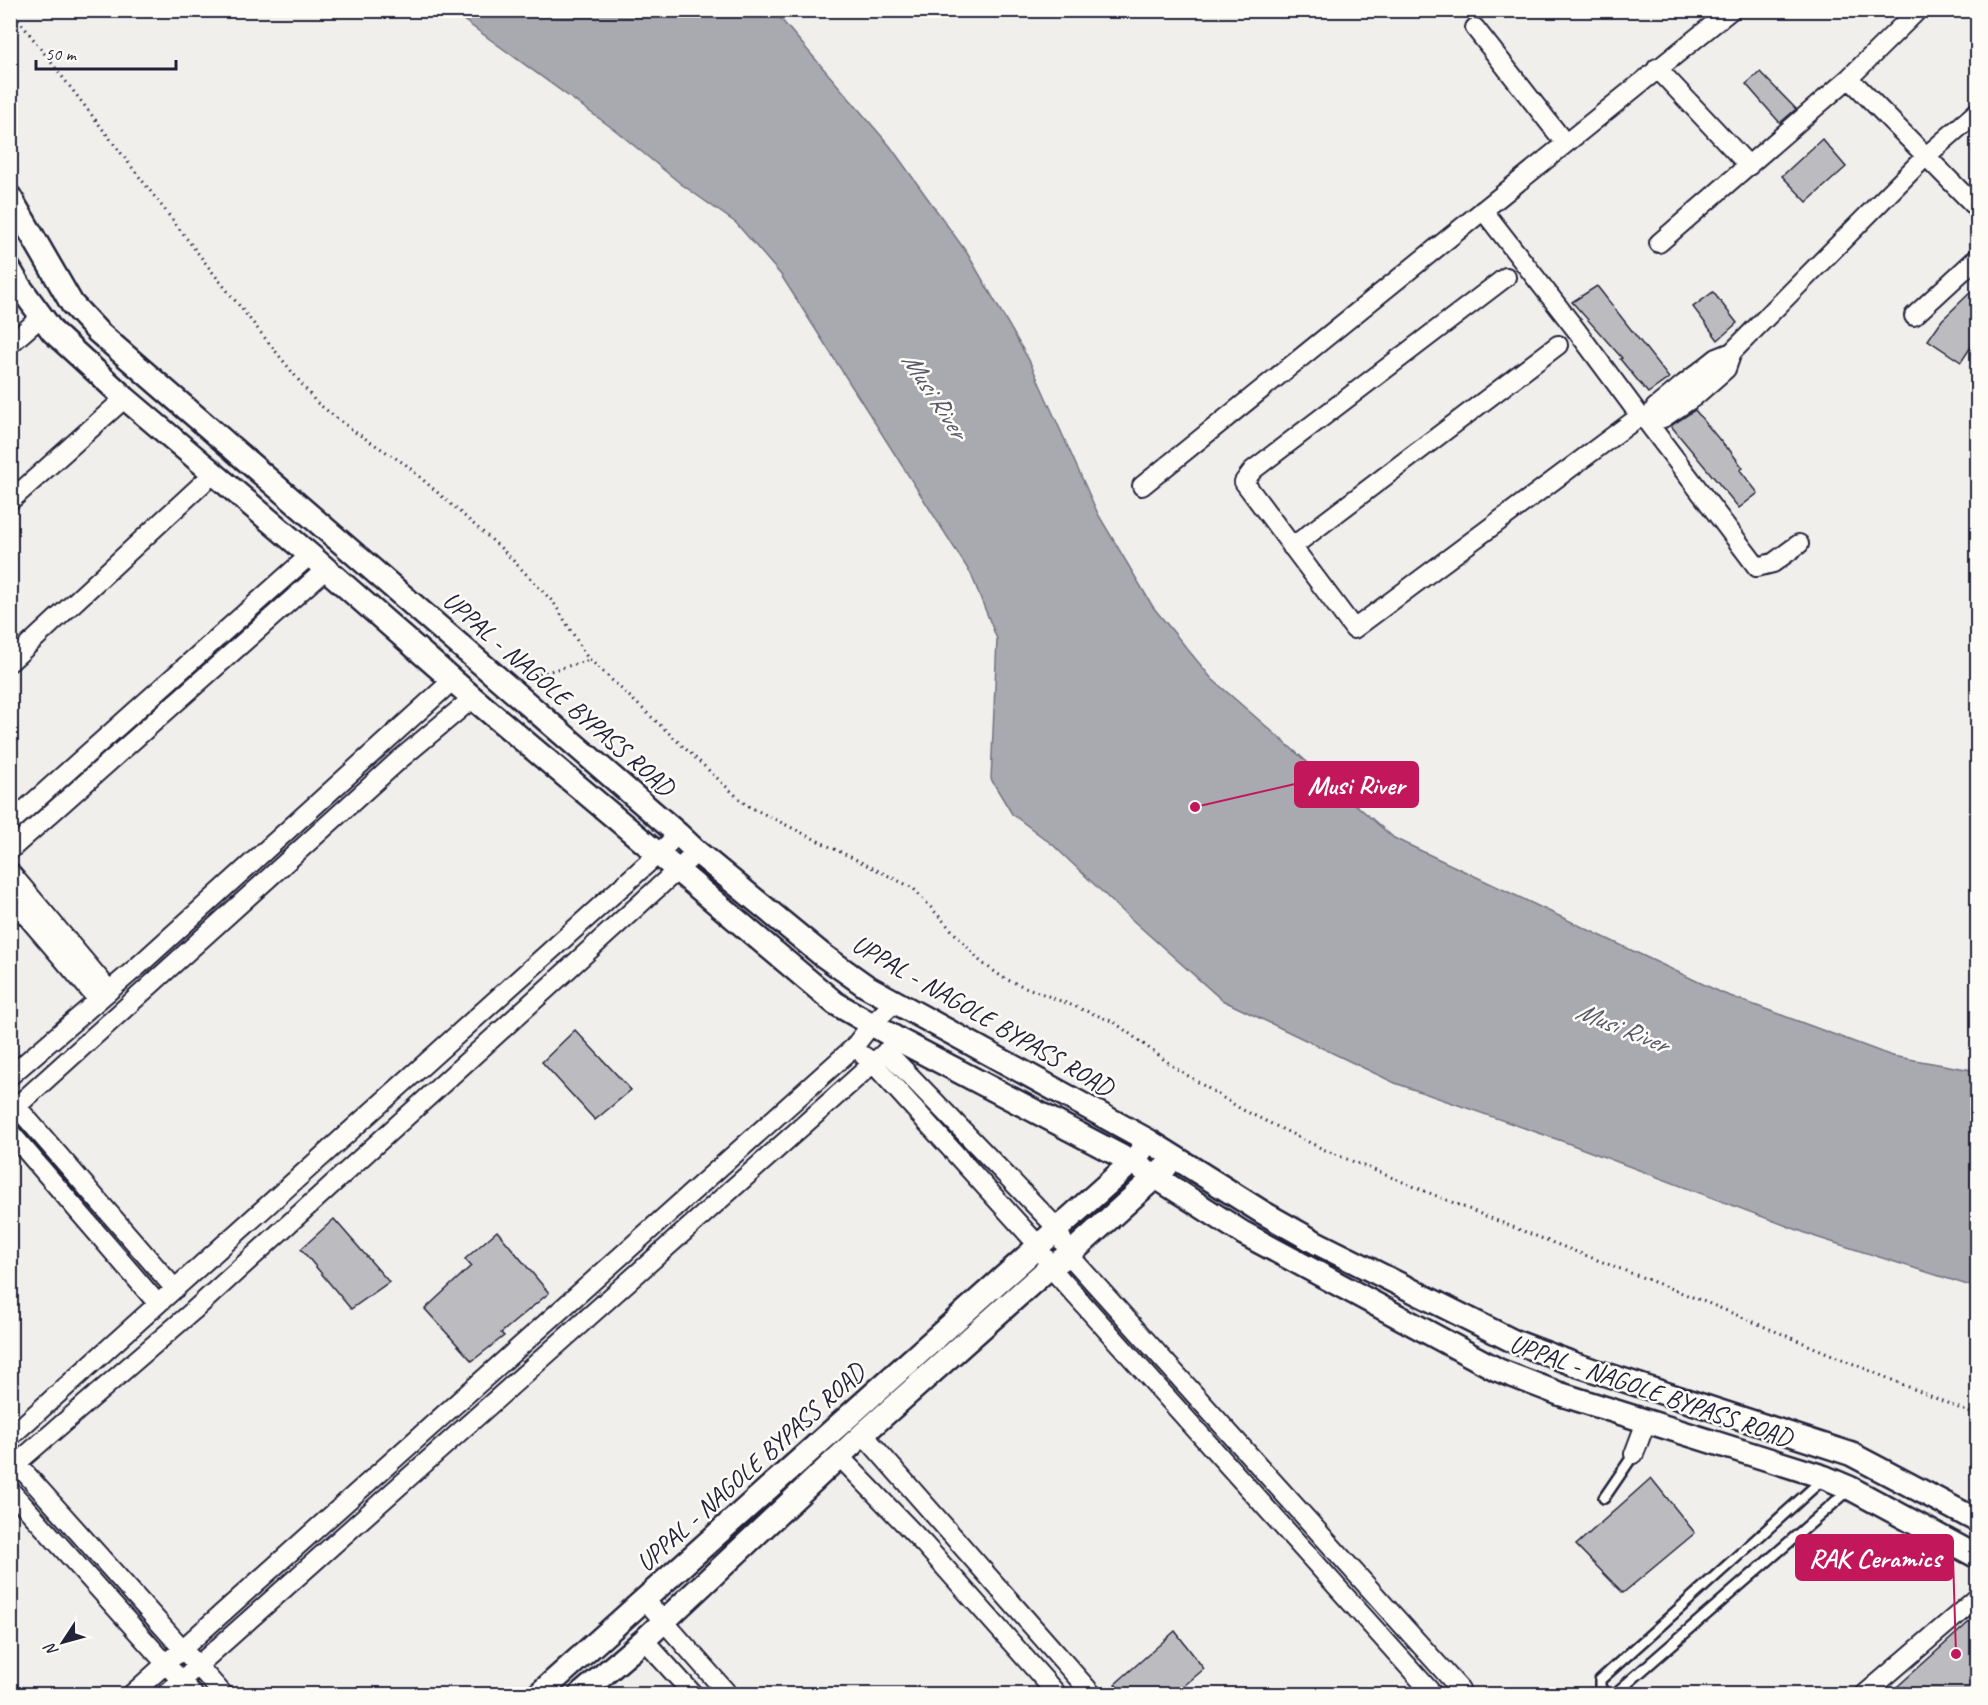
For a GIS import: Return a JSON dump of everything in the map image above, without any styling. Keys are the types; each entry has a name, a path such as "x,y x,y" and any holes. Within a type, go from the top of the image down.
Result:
{"street":[{"path":"1142,486 1731,10"},
{"path":"1659,243 1849,78 1918,10"},
{"path":"1475,28 1565,143"},
{"path":"1657,69 1749,166"},
{"path":"1849,78 1977,209"},
{"path":"1506,277 1253,470 1244,482 1354,629 1644,420 1655,408 1717,358 1732,352 1925,157 1977,111"},
{"name":"UPPAL - NAGOLE BYPASS ROAD","path":"10,197 72,304 98,332 697,852 821,954 866,986 1149,1141 1262,1212 1317,1243 1513,1341 1574,1364 1851,1454 1977,1521"},
{"path":"1483,210 1757,567 1773,563 1799,544"},
{"path":"1914,316 1977,257"},
{"name":"UPPAL - NAGOLE BYPASS ROAD","path":"10,270 41,317 68,347 125,398 678,872 835,1003 871,1025 886,1051 1079,1132 1155,1176 1243,1233 1498,1370 1560,1394 1824,1477 1850,1488 1977,1557"},
{"path":"10,344 41,317"},
{"path":"1292,548 1558,345"},
{"path":"10,501 125,398"},
{"path":"10,662 214,473"},
{"path":"10,823 318,562"},
{"path":"10,850 318,562"},
{"path":"10,1076 198,912 453,680"},
{"path":"175,1289 14,1103 390,768 473,698"},
{"path":"10,1437 678,834"},
{"path":"223,1695 13,1463 193,1311 678,872 697,852"},
{"path":"10,872 103,995"},
{"path":"10,897 103,995"},
{"path":"132,1695 853,1048 871,1025 895,1002"},
{"path":"853,1048 886,1051 1057,1228 1059,1261 1287,1529 1433,1695"},
{"path":"166,1695 187,1688 198,1667 886,1051"},
{"path":"886,1051 1038,1245 1059,1261 1460,1689 1460,1695"},
{"path":"825,1105 836,1063"},
{"path":"10,1132 158,1304"},
{"name":"UPPAL - NAGOLE BYPASS ROAD","path":"539,1695 1132,1162 1149,1141"},
{"name":"UPPAL - NAGOLE BYPASS ROAD","path":"581,1695 664,1622 863,1434 1176,1158"},
{"path":"1634,1454 1646,1422"},
{"path":"863,1434 1092,1695"},
{"path":"839,1456 924,1544 1057,1695"},
{"path":"10,1490 187,1688"},
{"path":"1865,1695 1977,1597"},
{"path":"645,1600 728,1695"},
{"path":"644,1640 693,1695"}],"lane":[{"path":"1506,277 1525,263"},
{"path":"1558,345 1577,331"},
{"path":"1604,1498 1634,1454"},
{"path":"1606,1695 1600,1688 1600,1680 1824,1477"},
{"path":"1615,1695 1850,1488"}],"path":[{"path":"11,10 214,274 316,402 405,464 502,549 554,603 590,660 746,805 913,888 981,962 1005,979 1114,1022 1174,1067 1241,1109 1325,1150 1708,1303 1977,1416"},
{"path":"513,690 538,674 590,660"}],"water":[{"path":"451,11 774,11 890,146 967,253 1029,360 1098,514 1153,607 1212,679 1394,838 1722,993 1892,1056 1977,1071 1977,1288 1816,1237 1562,1141 1395,1083 1222,1000 1120,909 1053,845 1012,814 991,779 997,639 971,574 781,275 736,223 681,184 615,130"}],"building":[{"path":"1760,72 1796,109 1780,123 1746,84"},
{"path":"1822,139 1846,167 1807,202 1782,176"},
{"path":"1597,286 1669,378 1648,393 1620,359 1622,358 1572,302"},
{"path":"1977,286 1977,338 1961,362 1928,340 1942,320"},
{"path":"1713,292 1737,323 1718,340 1693,307"},
{"path":"1695,410 1728,448 1743,468 1740,470 1758,493 1739,508 1671,426"},
{"path":"575,1030 631,1090 595,1120 542,1062"},
{"path":"334,1219 389,1282 351,1309 301,1249"},
{"path":"497,1231 549,1293 501,1333 504,1336 472,1361 425,1309 471,1266 465,1259"},
{"path":"1651,1478 1695,1533 1623,1593 1576,1545"},
{"path":"1977,1615 1977,1695 1888,1695"},
{"path":"1175,1631 1204,1669 1173,1695 1125,1695 1115,1684"}],"place":[{"name":"Musi River","path":"1195,807"},
{"name":"RAK Ceramics","path":"1956,1654"}]}
